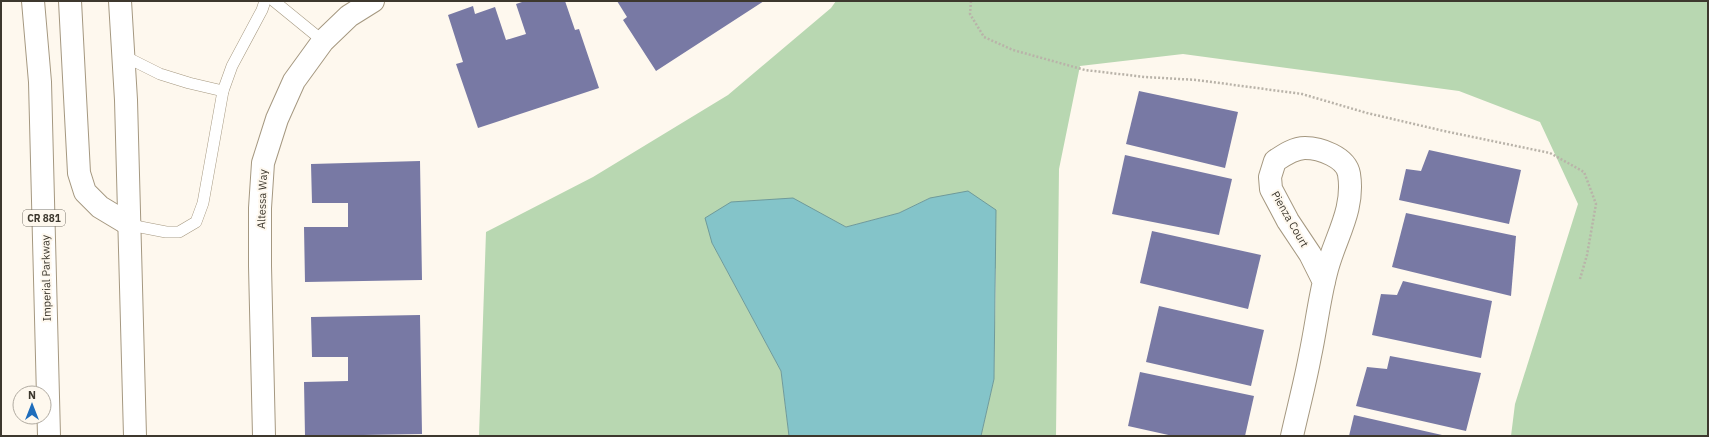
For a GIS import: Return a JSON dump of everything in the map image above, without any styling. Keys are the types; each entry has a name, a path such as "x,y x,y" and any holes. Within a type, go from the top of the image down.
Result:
{"main road":[{"name":"Imperial Parkway","path":"33,1 40,89 49,436"},
{"path":"70,1 79,173 85,192 100,207 130,225"},
{"path":"120,1 126,100 135,436"},
{"name":"Altessa Way","path":"264,436 260,266 260,208 263,163 277,119 294,81 323,41 349,16 373,1"},
{"name":"Pienza Court","path":"1292,436 1310,355 1324,282 1326,271 1344,226 1350,195 1349,172 1339,158 1324,152 1304,148 1290,151 1275,161 1270,177 1271,188 1288,221 1310,254 1324,282"}],"lane":[{"path":"130,225 166,232 180,232 196,222 203,204 223,91 232,66 262,10 265,1"},
{"path":"274,1 323,41"},
{"path":"124,56 160,74 223,91"}],"path":[{"path":"971,1 970,14 984,37 1013,50 1085,70 1145,77 1197,80 1302,94 1390,119 1550,153 1584,172 1596,204 1587,255 1580,279"}],"green space":[{"path":"836,1 1708,1 1708,436 1511,436 1515,404 1578,204 1540,122 1459,91 1183,54 1080,66 1059,169 1056,436 981,436 994,379 996,269 930,198 899,213 846,227 793,199 712,243 781,371 789,436 479,436 486,232 593,177 728,95 831,8"}],"water":[{"path":"968,191 996,210 994,379 981,436 789,436 781,371 712,243 705,218 731,202 793,198 846,227 899,213 930,198"}],"building":[{"path":"525,1 565,1 575,30 579,29 599,88 478,128 456,64 463,62 448,15 473,6 475,14 495,7 506,40 526,34 516,4"},
{"path":"617,1 764,1 656,71 623,20 627,17"},
{"path":"1139,91 1238,112 1225,168 1126,144"},
{"path":"1429,150 1521,170 1509,224 1399,200 1406,169 1421,171"},
{"path":"1125,155 1232,179 1219,235 1112,214"},
{"path":"420,161 422,280 305,282 304,227 348,227 348,203 312,203 311,164"},
{"path":"1406,213 1516,236 1511,296 1392,267"},
{"path":"1152,231 1261,255 1248,309 1140,283"},
{"path":"1403,281 1492,301 1481,358 1372,335 1381,294 1397,295"},
{"path":"1159,306 1264,330 1251,386 1146,362"},
{"path":"420,315 422,434 305,436 304,382 348,381 348,357 312,357 311,317"},
{"path":"1390,356 1481,373 1466,431 1356,406 1367,367 1387,369"},
{"path":"1140,372 1254,396 1245,436 1173,436 1128,426"},
{"path":"1354,415 1442,435 1442,436 1349,436"}]}
